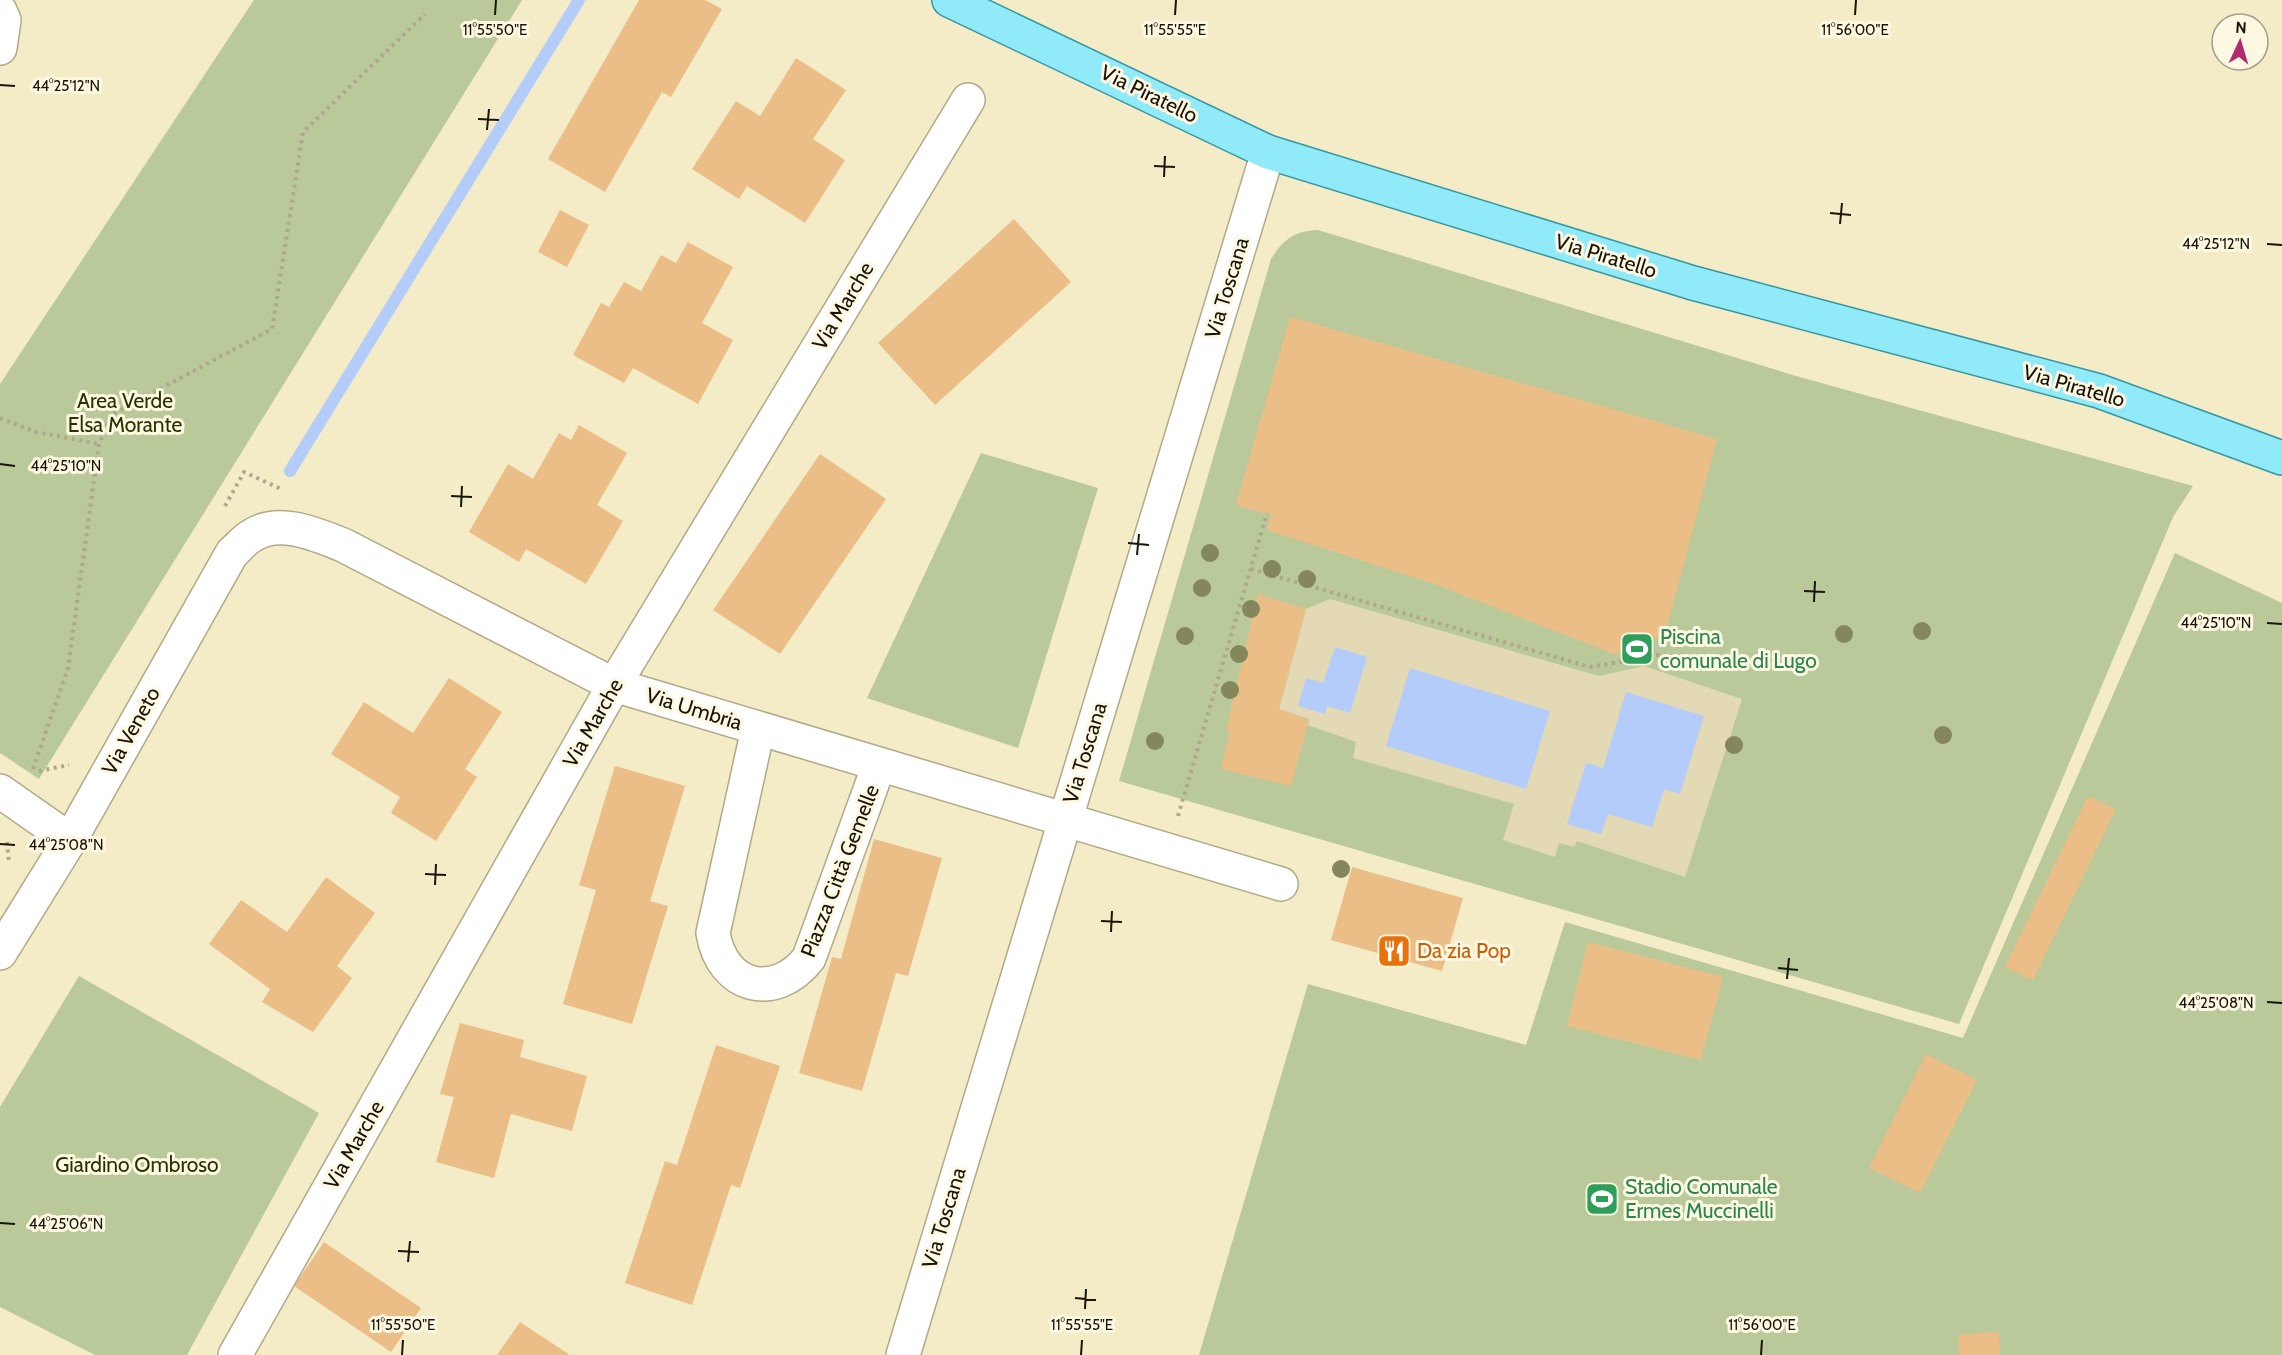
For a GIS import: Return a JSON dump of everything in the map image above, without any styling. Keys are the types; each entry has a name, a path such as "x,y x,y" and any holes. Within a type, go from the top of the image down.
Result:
{"main road":[{"name":"Via Piratello","path":"949,0 1268,152 1693,283 2099,391 2282,458"}],"street":[{"name":"Via Marche","path":"235,1355 614,685 968,100"},
{"name":"Via Toscana","path":"903,1355 1268,152"},
{"name":"Via Umbria","path":"277,528 309,531 343,545 614,685 1281,884"},
{"name":"Via Veneto","path":"0,953 70,840 232,553 254,534 277,528"},
{"name":"Piazza Città Gemelle","path":"758,729 713,933 716,950 723,965 736,976 751,983 768,984 784,981 799,972 809,958 879,765"},
{"path":"0,791 70,840"}],"path":[{"path":"32,773 68,668 99,444 111,415 272,329 303,132 425,14"},
{"path":"0,418 36,432 99,444"},
{"path":"1168,851 1267,513"},
{"path":"1251,569 1590,667 1659,654 1802,661"},
{"path":"7,837 9,867"}],"green space":[{"name":"Area Verde Elsa Morante","path":"254,0 522,0 39,779 0,753 0,384"},
{"name":"Piscina comunale di Lugo","path":"1318,230 1796,376 2193,486 2173,517 1959,1024 1119,781 1271,259 1290,237 1302,232"},
{"path":"981,453 1098,488 1018,748 867,698"},
{"path":"2175,553 2282,603 2282,1355 1199,1355 1308,984 1526,1045 1565,922 1963,1038"},
{"name":"Giardino Ombroso","path":"79,976 319,1113 187,1355 95,1355 0,1307 0,1107"}],"sand":[{"path":"1330,599 1599,676 1644,666 1742,699 1685,877 1577,841 1574,847 1559,843 1555,857 1503,840 1514,804 1353,758 1356,742 1308,725 1309,719 1279,709 1306,609","holes":["1306,679 1323,684 1327,706 1325,714","1587,763 1680,794 1664,789 1607,813"]}],"water":[{"path":"1335,647 1367,657 1350,713 1327,706 1325,714 1298,706 1306,678 1323,683"},
{"path":"1410,668 1550,711 1526,789 1386,746"},
{"path":"1626,692 1704,716 1680,794 1664,789 1652,827 1608,814 1601,834 1567,824 1586,763 1603,768"}],"building":[{"path":"639,0 705,0 722,9 671,97 662,92 605,192 548,159"},
{"path":"796,58 846,90 813,139 845,160 805,223 747,186 739,199 692,169 736,101 760,116"},
{"path":"560,210 589,225 567,267 538,252"},
{"path":"1014,219 1071,282 935,405 878,343"},
{"path":"688,242 733,267 702,323 733,340 698,404 633,368 624,383 573,355 601,303 609,307 624,282 641,291 661,255 676,263"},
{"path":"1290,317 1717,439 1665,634 1614,654 1432,583 1267,530 1271,515 1236,505"},
{"path":"579,425 627,453 597,505 623,521 586,584 526,549 519,562 469,532 508,464 533,479 559,433 571,440"},
{"path":"820,454 886,499 780,654 713,610"},
{"path":"1258,594 1306,609 1279,709 1309,720 1291,786 1221,769 1230,731 1226,730"},
{"path":"449,678 502,712 465,769 477,777 436,841 391,813 400,797 331,754 364,702 413,733"},
{"path":"615,766 685,786 650,901 668,906 632,1024 563,1004 596,890 579,885"},
{"path":"2088,796 2116,809 2033,980 2005,967"},
{"path":"874,839 942,858 908,976 896,973 862,1091 799,1073 832,957 841,959"},
{"path":"1352,867 1463,898 1442,971 1331,940"},
{"path":"326,877 375,913 337,966 352,978 313,1032 262,1002 270,989 209,944 241,900 287,932"},
{"path":"1588,942 1723,977 1701,1060 1567,1026"},
{"path":"460,1023 524,1040 520,1057 587,1076 572,1131 511,1114 494,1178 436,1162 454,1097 440,1094"},
{"path":"716,1045 780,1066 740,1188 731,1185 692,1305 625,1283 665,1161 677,1165"},
{"path":"1926,1054 1977,1080 1920,1193 1869,1168"},
{"path":"324,1242 421,1308 391,1352 294,1286"},
{"path":"520,1322 570,1355 497,1355"},
{"path":"1999,1332 2000,1355 1959,1355 1958,1335"}],"waterway":[{"path":"290,471 579,0"}],"place":[{"name":"Piscina comunale di Lugo","path":"1637,649"},
{"name":"Da zia Pop","path":"1394,951"},
{"name":"Stadio Comunale Ermes Muccinelli","path":"1602,1199"}]}
